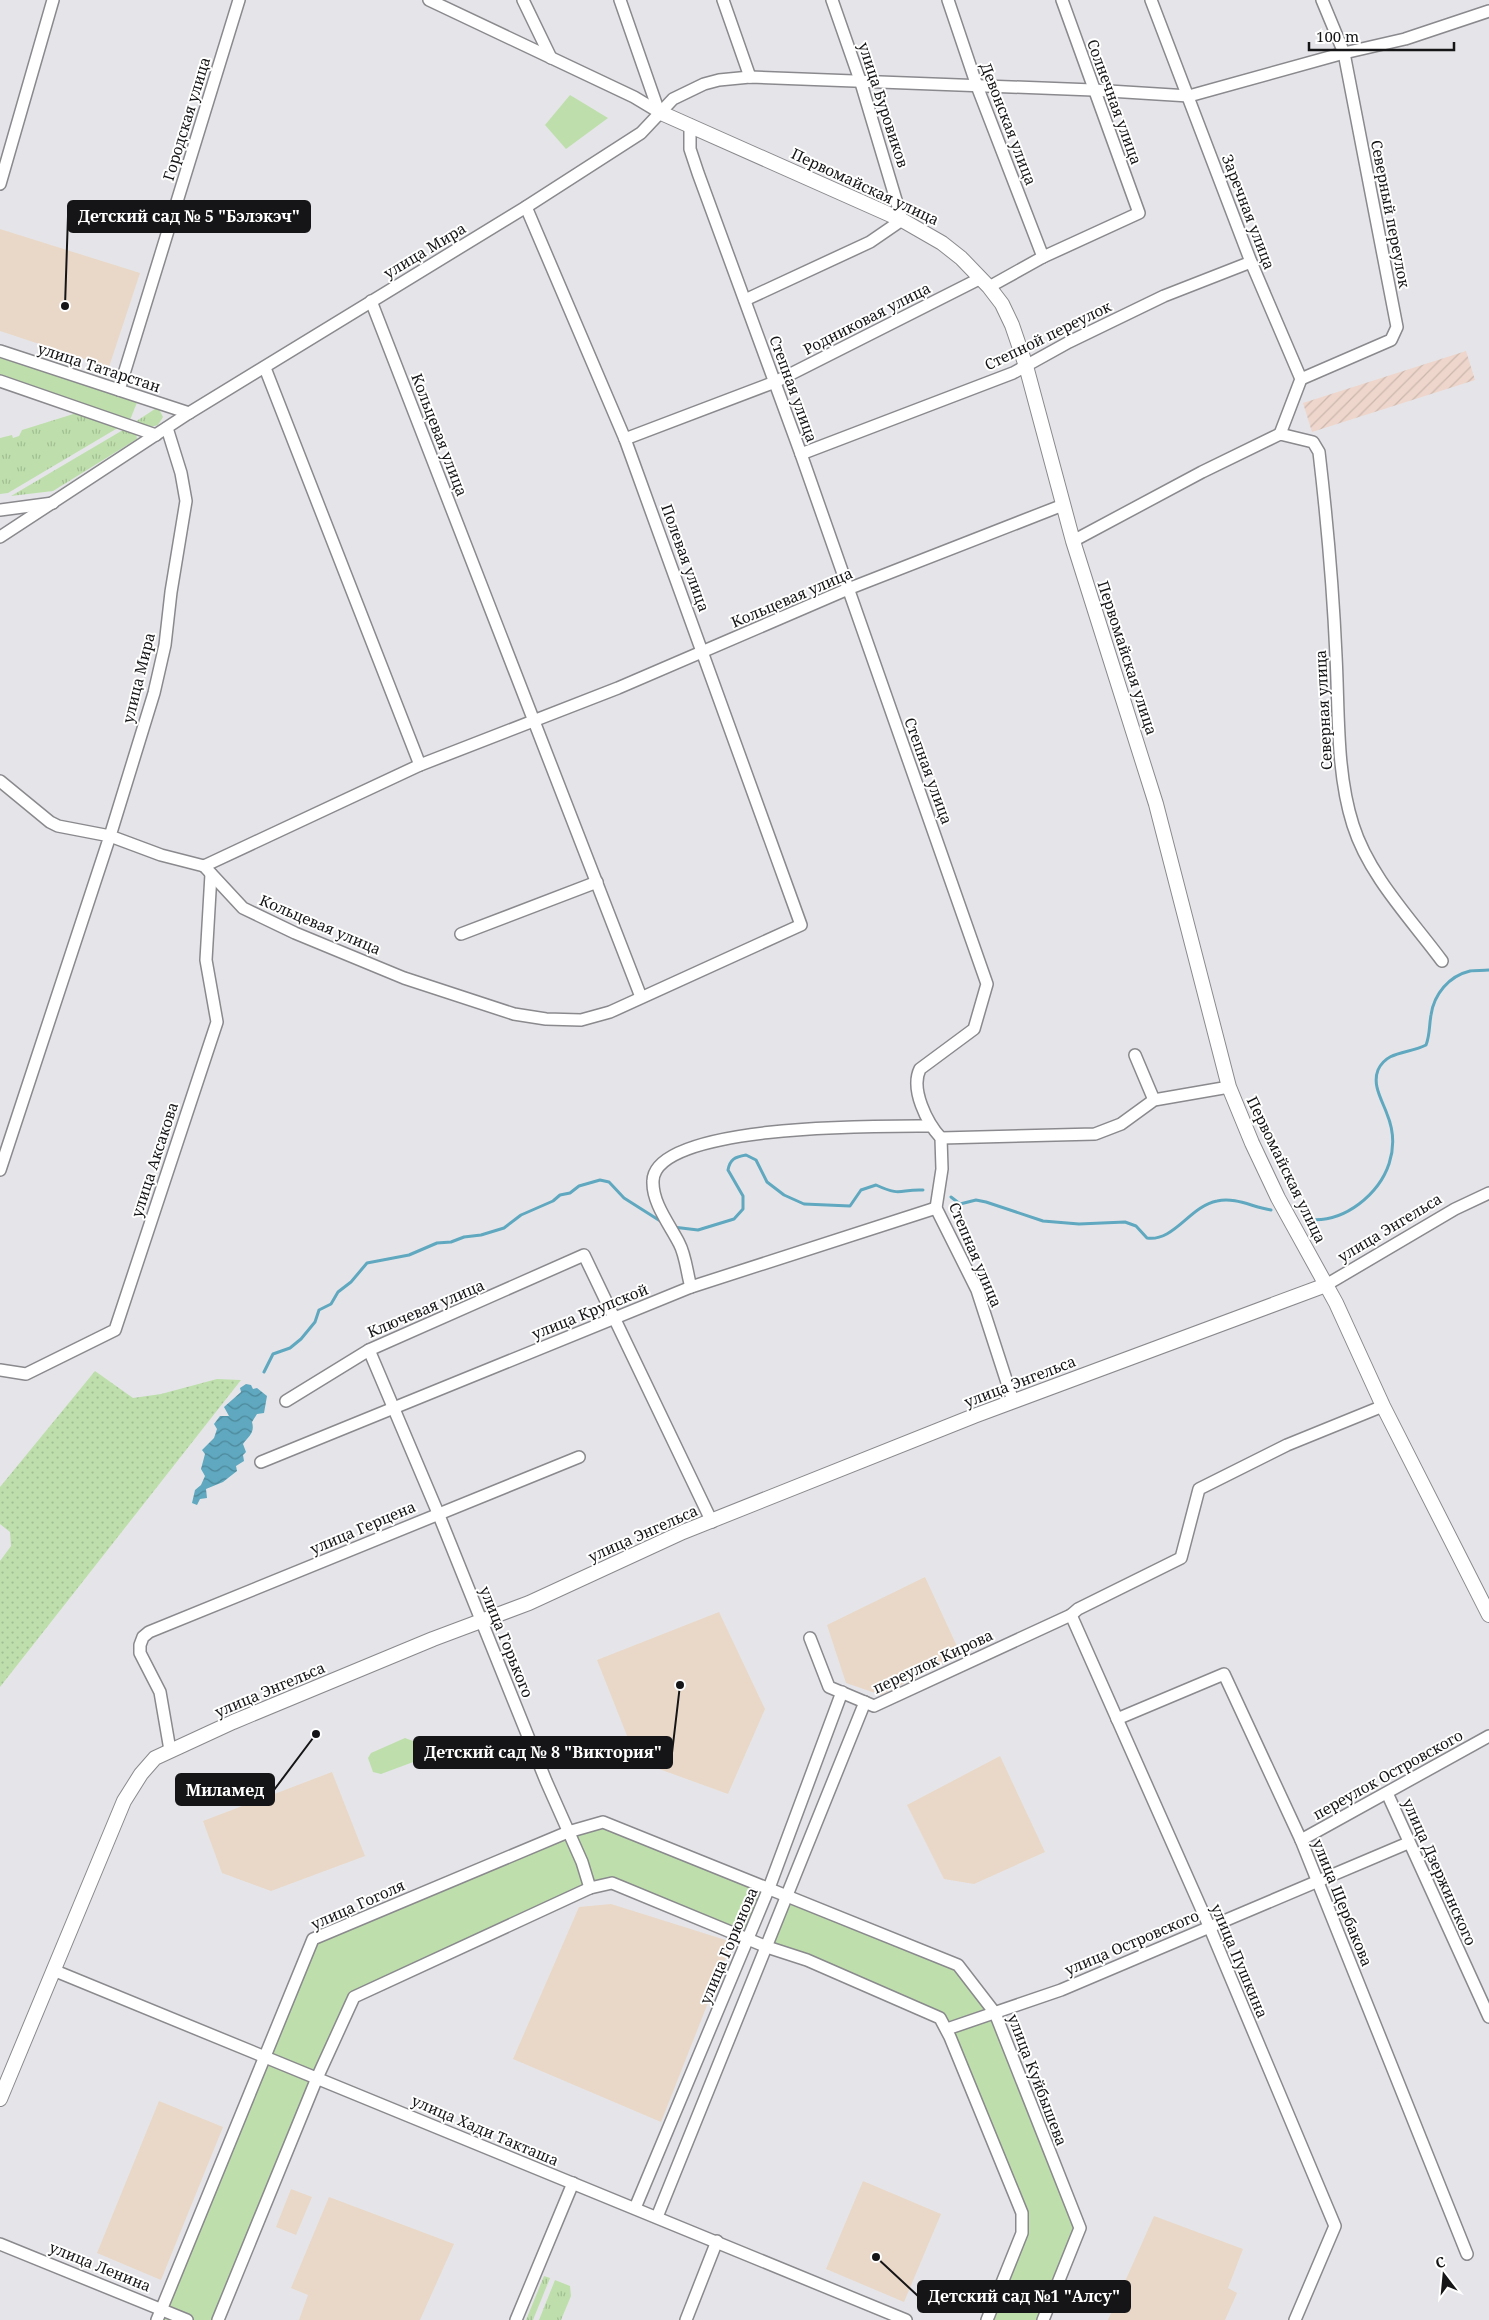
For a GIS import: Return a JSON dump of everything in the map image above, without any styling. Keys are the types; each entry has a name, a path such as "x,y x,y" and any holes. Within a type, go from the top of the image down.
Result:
{"street":[{"path":"0,184 53,0"},
{"name":"Городская улица","path":"120,390 239,0"},
{"name":"Первомайская улица","path":"429,0 634,97 659,112 902,220 942,243 961,258 1002,304 1012,325 1026,366 1073,541 1156,804 1229,1087 1252,1144 1278,1198 1326,1285 1383,1406 1489,1615"},
{"path":"523,0 551,58"},
{"path":"620,0 659,112"},
{"path":"723,0 750,78"},
{"name":"улица Буровиков","path":"832,0 861,83 902,220"},
{"name":"Девонская улица","path":"948,0 977,86 1042,257"},
{"name":"Солнечная улица","path":"1062,0 1139,213"},
{"name":"Заречная улица","path":"1151,0 1251,262 1301,379"},
{"name":"Северный переулок","path":"1301,379 1391,340 1398,327 1344,54 1322,0"},
{"name":"улица Мира","path":"0,538 188,413 265,368 526,207 641,133 673,99 719,80 750,78 1093,90 1189,96 1344,54 1405,40 1489,11"},
{"name":"Степная улица","path":"690,125 690,149 801,454 988,984 974,1029 920,1069 916,1077 919,1093 930,1126 941,1138 942,1169 936,1208 977,1290 1013,1401"},
{"name":"Полевая улица","path":"526,207 626,439 801,925"},
{"name":"Родниковая улица","path":"626,439 775,382 1139,213"},
{"path":"745,300 870,242 902,220"},
{"name":"Степной переулок","path":"801,454 1026,366 1069,342 1164,296 1251,262"},
{"name":"Кольцевая улица","path":"371,302 641,997"},
{"name":"улица Татарстан","path":"0,351 188,413"},
{"path":"265,368 420,765"},
{"path":"1073,541 1202,472 1280,434 1301,379"},
{"path":"0,381 156,435"},
{"name":"улица Мира","path":"110,836 154,693 165,645 172,583 186,501 181,473 167,428"},
{"name":"Северная улица","path":"1280,434 1303,438 1313,442 1320,452 1331,558 1341,761 1353,826 1379,876 1442,961"},
{"path":"0,510 56,502"},
{"name":"Кольцевая улица","path":"801,925 610,1012 581,1020 546,1019 514,1014 404,978 295,933 243,908 208,870 420,765 618,688 848,589 1063,505"},
{"path":"0,781 50,822 58,826 110,836 208,870"},
{"path":"0,1170 110,836"},
{"name":"улица Аксакова","path":"0,1370 26,1374 115,1330 217,1022 206,960 208,870"},
{"path":"461,934 597,882"},
{"path":"1135,1054 1154,1100"},
{"path":"941,1138 1095,1134 1121,1124 1154,1100 1229,1087"},
{"path":"691,1288 680,1245 658,1202 653,1180 658,1166 670,1156 686,1148 711,1142 811,1128 930,1126"},
{"name":"улица Энгельса","path":"0,2099 124,1800 141,1774 155,1758 232,1722 480,1621 529,1603 683,1532 1013,1401 1326,1285 1455,1208 1489,1193"},
{"name":"улица Крупской","path":"261,1462 392,1407 691,1288 936,1208"},
{"name":"Ключевая улица","path":"286,1401 369,1350 584,1255 615,1318"},
{"path":"615,1318 712,1522"},
{"name":"улица Горького","path":"369,1350 438,1513 480,1621 582,1862 590,1888"},
{"name":"переулок Кирова","path":"810,1638 829,1687 874,1706 1071,1615 1078,1609 1180,1558 1199,1489 1287,1445 1383,1406"},
{"name":"улица Герцена","path":"170,1750 160,1692 140,1653 140,1644 143,1637 158,1628 579,1457"},
{"name":"улица Пушкина","path":"1071,1615 1209,1926 1335,2226 1295,2320"},
{"name":"улица Щербакова","path":"1117,1719 1224,1674 1301,1840 1467,2254"},
{"name":"улица Горюнова","path":"635,2208 769,1888 842,1692"},
{"path":"657,2217 865,1702"},
{"name":"переулок Островского","path":"1301,1840 1489,1736"},
{"name":"улица Дзержинского","path":"1387,1793 1408,1843 1489,2017"},
{"name":"улица Гоголя","path":"157,2320 313,1939 568,1832 603,1822 769,1888"},
{"name":"улица Островского","path":"946,2029 1061,1990 1408,1843"},
{"path":"218,2320 317,2078 354,1997 590,1888 612,1883 767,1947 807,1960 940,2018 1022,2213 1022,2233 987,2320"},
{"name":"улица Куйбышева","path":"769,1888 958,1965 995,2013 1080,2228 1042,2320"},
{"name":"улица Хади Такташа","path":"53,1970 906,2320"},
{"path":"516,2320 573,2183"},
{"path":"686,2320 716,2242"},
{"name":"улица Ленина","path":"0,2244 188,2320"}],"shaded area":[{"path":"0,229 140,273 109,367 0,331"},
{"path":"1466,351 1475,380 1312,432 1303,403"},
{"path":"925,1577 961,1655 881,1695 846,1683 827,1625"},
{"path":"719,1612 765,1709 728,1794 637,1761 597,1660"},
{"path":"1000,1756 1045,1852 974,1884 944,1879 907,1805"},
{"path":"332,1772 365,1856 271,1891 222,1873 203,1821"},
{"path":"611,1904 732,1942 661,2122 513,2059 579,1907"},
{"path":"159,2101 223,2127 161,2280 97,2253"},
{"path":"863,2181 941,2214 904,2302 826,2269"},
{"path":"291,2189 312,2197 296,2235 276,2227"},
{"path":"329,2197 454,2244 420,2320 299,2320 308,2295 291,2288"},
{"path":"1154,2216 1243,2249 1228,2288 1237,2293 1225,2320 1108,2320"}],"green space":[{"path":"570,95 608,118 566,149 545,125"},
{"path":"0,354 138,400 130,420 0,377"},
{"path":"158,407 163,417 158,425 151,427 135,422"},
{"path":"83,411 121,426 8,493 0,494 0,438 12,435 13,438 19,436 22,430"},
{"path":"128,427 136,432 137,439 53,491 11,496"},
{"path":"95,1371 133,1398 161,1394 217,1379 241,1380 0,1687 0,1561 11,1546 10,1532 0,1524 0,1487"},
{"path":"405,1738 413,1741 418,1752 416,1761 381,1774 373,1772 368,1758 371,1753"},
{"path":"603,1822 769,1888 748,1939 612,1883 354,1997 218,2320 157,2320 313,1939"},
{"path":"788,1896 958,1965 995,2013 1080,2228 1043,2320 987,2320 1015,2249 1022,2213 940,2018 767,1947"},
{"path":"544,2276 550,2278 533,2320 526,2320"},
{"path":"555,2280 570,2286 571,2296 561,2320 539,2320"}],"water":[{"path":"246,1384 251,1385 253,1389 257,1388 267,1396 264,1413 257,1414 252,1422 252,1432 243,1444 246,1452 243,1455 244,1461 236,1466 237,1471 223,1482 206,1489 207,1498 200,1499 197,1505 192,1503 195,1490 201,1485 205,1476 201,1469 205,1454 202,1450 214,1438 217,1429 214,1424 220,1416 229,1416 224,1407 241,1392 240,1388"}],"waterway":[{"path":"1306,1219 1327,1219 1347,1212 1359,1204 1378,1185 1389,1164 1393,1139 1391,1127 1377,1087 1376,1076 1378,1070 1387,1059 1399,1053 1426,1045 1435,1000 1449,982 1462,973 1489,970"},
{"path":"673,1227 698,1230 734,1219 743,1209 743,1196 728,1170 730,1163 734,1159 746,1155 756,1160 767,1182 784,1195 804,1204 850,1206 861,1190 876,1185 896,1192 923,1190"},
{"path":"264,1372 273,1354 290,1348 301,1339 315,1322 319,1310 331,1304 338,1292 351,1282 367,1263 409,1255 437,1243 451,1242 464,1237 481,1235 504,1228 521,1215 553,1201 560,1195 570,1193 579,1186 600,1180 609,1182 624,1198 665,1224"},
{"path":"951,1197 960,1204 976,1200 986,1202 1043,1221 1079,1224 1125,1222 1136,1226 1147,1238 1157,1238 1166,1235 1198,1209 1217,1201 1231,1200 1271,1210"}],"place":[{"name":"Детский сад № 5 \"Бэлэкэч\"","path":"65,306"},
{"name":"Детский сад № 8 \"Виктория\"","path":"680,1685"},
{"name":"Миламед","path":"316,1734"},
{"name":"Детский сад №1 \"Алсу\"","path":"876,2257"}]}
